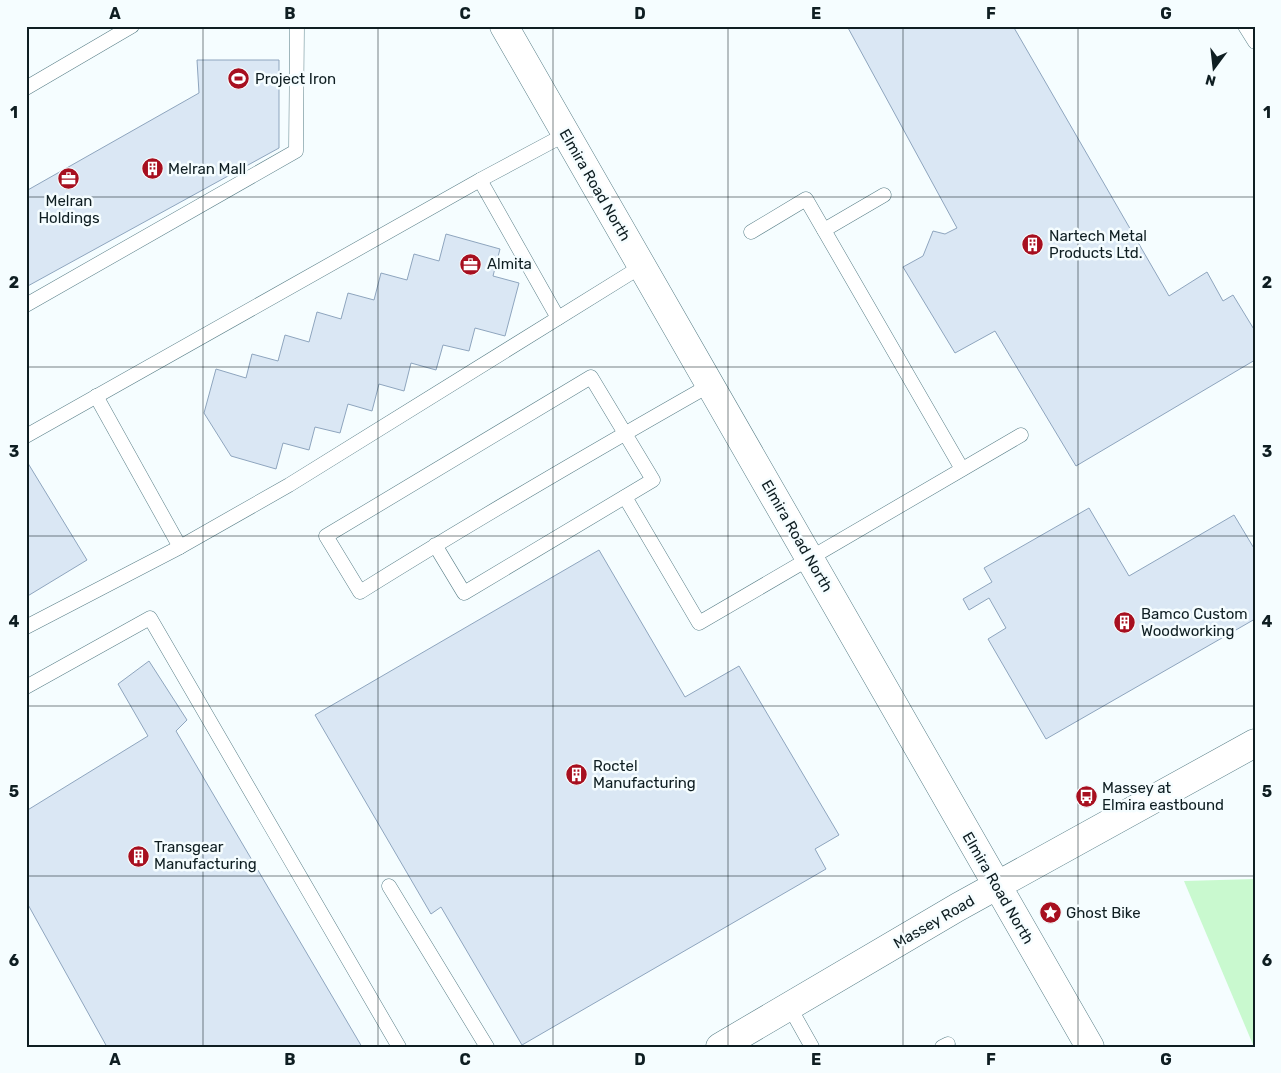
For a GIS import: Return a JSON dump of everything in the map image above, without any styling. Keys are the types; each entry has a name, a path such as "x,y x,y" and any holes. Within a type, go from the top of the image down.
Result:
{"main road":[{"name":"Elmira Road North","path":"504,26 1090,1047"},
{"name":"Massey Road","path":"720,1047 997,886 1255,743"}],"lane":[{"path":"26,88 132,26"},
{"path":"26,305 296,151 297,26"},
{"path":"1245,26 1255,42"},
{"path":"26,436 480,180 566,134"},
{"path":"480,180 558,318"},
{"path":"824,230 884,195"},
{"path":"751,232 806,199 962,469"},
{"path":"26,627 180,546 289,485 642,266"},
{"path":"435,545 464,593 653,480 626,433 591,378 326,536 360,592 435,545 626,433 710,384"},
{"path":"96,396 180,546"},
{"path":"625,497 699,623 1021,435"},
{"path":"26,687 150,618 399,1047"},
{"path":"389,886 487,1047"},
{"path":"789,1006 812,1047"}],"green space":[{"path":"1255,879 1255,1047 1254,1047 1184,881"}],"building":[{"name":"Nartech Metal Products Ltd.","path":"847,26 1013,26 1169,296 1207,272 1223,301 1233,295 1255,331 1255,360 1076,466 995,331 955,353 903,267 923,256 933,231 945,234 957,228"},
{"name":"Melran Mall","path":"197,60 279,60 279,148 26,287 26,191 199,93"},
{"path":"446,234 500,249 493,276 519,283 505,336 475,328 469,351 443,345 436,370 411,363 404,391 379,384 372,411 348,404 340,433 315,427 309,450 283,443 276,469 231,456 204,413 216,369 246,378 252,354 278,361 285,335 309,342 317,312 341,319 348,293 374,300 381,273 407,280 414,254 439,261"},
{"path":"26,460 87,560 26,597"},
{"name":"Bamco Custom Woodworking","path":"1089,508 1129,576 1234,515 1255,550 1255,619 1046,739 988,639 1006,628 989,598 969,610 963,599 992,582 984,568"},
{"name":"Roctel Manufacturing","path":"599,550 685,697 739,666 839,835 815,849 826,869 522,1045 441,907 431,914 315,715"},
{"name":"Transgear Manufacturing","path":"149,661 187,720 176,731 362,1047 107,1047 26,901 26,811 148,736 118,684"}],"place":[{"name":"Project Iron","path":"239,79"},
{"name":"Melran Mall","path":"152,169"},
{"name":"Melran Holdings","path":"69,178"},
{"name":"Nartech Metal Products Ltd.","path":"1033,245"},
{"name":"Almita","path":"471,264"},
{"name":"Bamco Custom Woodworking","path":"1125,623"},
{"name":"Roctel Manufacturing","path":"577,775"},
{"name":"Massey at Elmira eastbound","path":"1086,797"},
{"name":"Transgear Manufacturing","path":"138,856"},
{"name":"Ghost Bike","path":"1050,913"}]}
